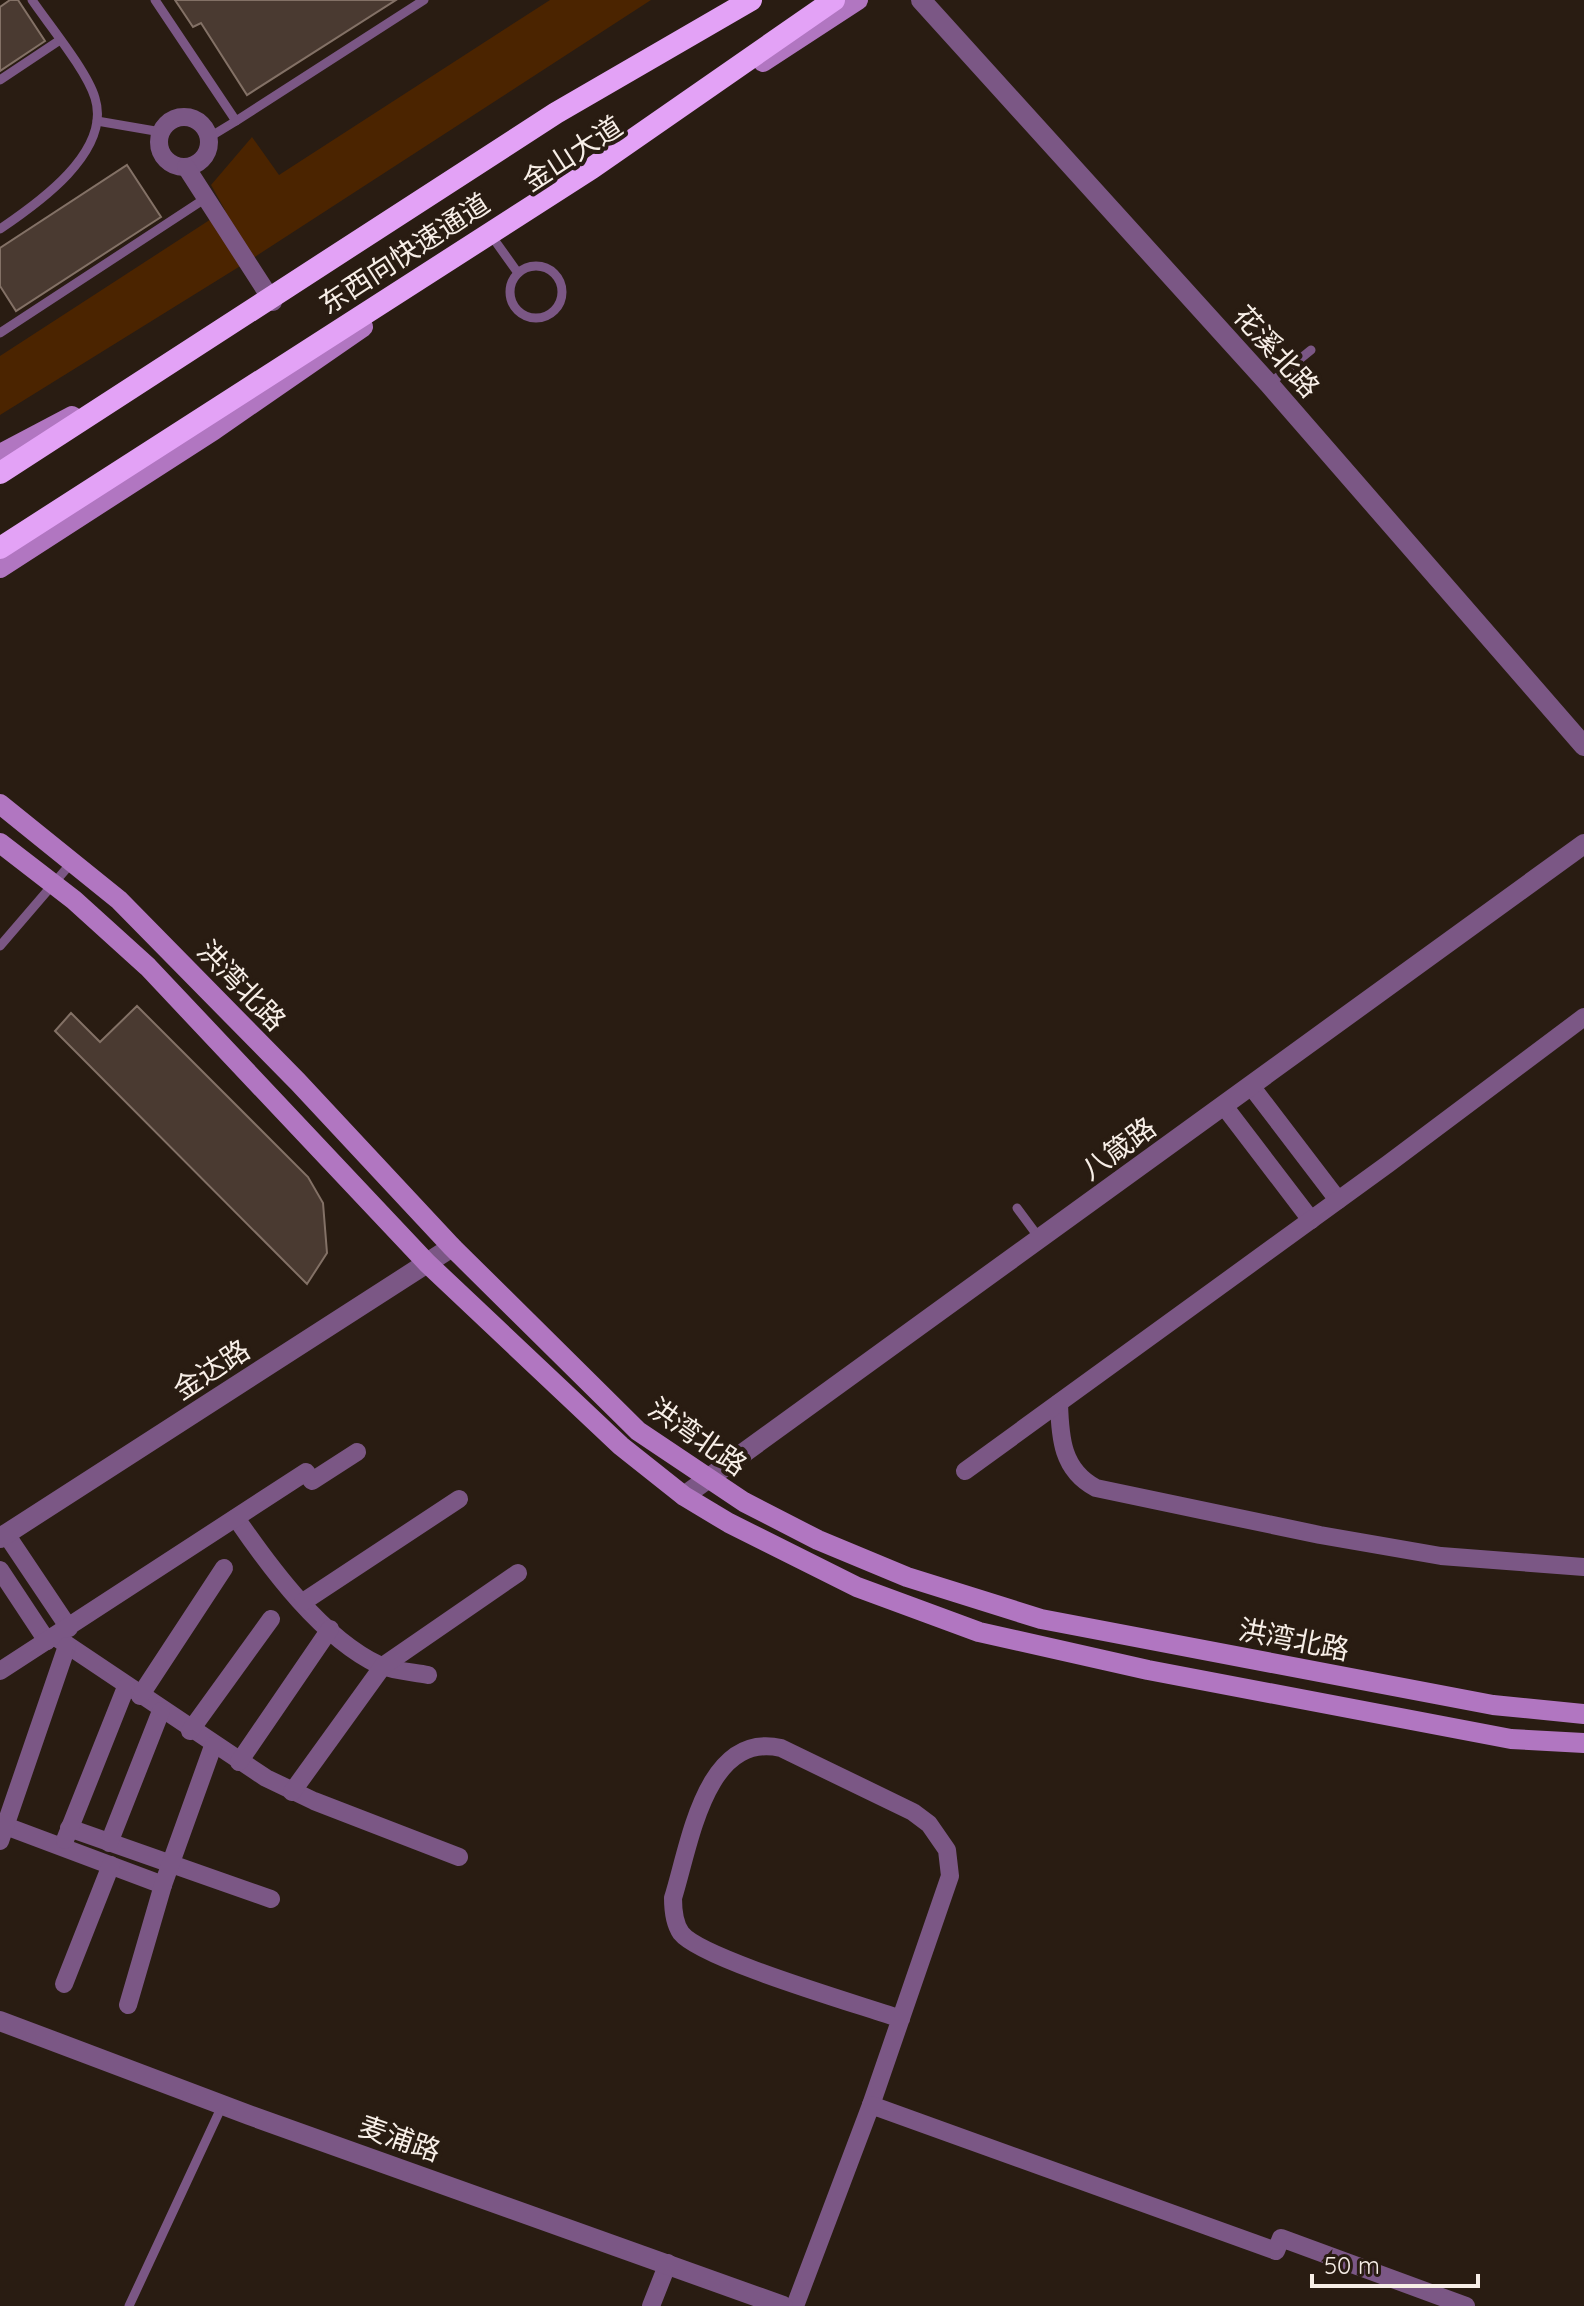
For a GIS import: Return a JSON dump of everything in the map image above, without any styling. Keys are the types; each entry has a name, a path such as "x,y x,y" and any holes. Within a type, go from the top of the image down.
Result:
{"highway":[{"name":"东西向快速通道","path":"0,473 556,113 751,0"},
{"name":"东西向快速通道","path":"0,548 592,168 834,0"}],"main road":[{"name":"金山大道","path":"0,454 199,350 735,0"},
{"name":"金山大道","path":"0,568 214,430 493,238 858,0"},
{"name":"洪湾北路","path":"0,804 119,900 452,1247 638,1431 707,1480 818,1540 907,1577 993,1606 1095,1631 1493,1705 1584,1714"},
{"name":"洪湾北路","path":"0,843 53,884 148,967 427,1263 621,1446 684,1496 729,1523 857,1587 979,1632 1148,1670 1511,1739 1584,1743"}],"street":[{"name":"花溪北路","path":"921,0 1269,384 1584,746"},
{"path":"190,118 204,127 208,138 203,158 186,167 175,165 163,155 159,140 161,132 173,119 190,118"},
{"path":"186,167 273,302"},
{"name":"八箴路","path":"684,1496 1584,844"},
{"path":"965,1471 1584,1017"},
{"path":"1251,1086 1338,1200"},
{"path":"1224,1106 1311,1220"},
{"name":"金达路","path":"3,1536 452,1247"},
{"path":"1059,1403 1060,1437 1069,1463 1085,1482 1096,1488 1441,1556 1584,1567"},
{"path":"0,1671 59,1638 306,1472 312,1481 357,1452"},
{"path":"303,1602 459,1499"},
{"path":"236,1518 266,1562 330,1629 383,1666 428,1675"},
{"path":"3,1536 59,1638 2,1831 62,1847 163,1885"},
{"path":"62,1847 133,1692 224,1568"},
{"path":"0,1570 59,1638 213,1746 292,1792 459,1857"},
{"path":"292,1792 383,1666 518,1573"},
{"path":"190,1731 271,1619"},
{"path":"239,1762 330,1629"},
{"path":"109,1843 161,1711"},
{"path":"795,2306 871,2105 901,2019 950,1876 947,1850 929,1824 913,1812 781,1748 767,1745 743,1750 718,1771 708,1789 673,1898 673,1914 680,1932 711,1954 901,2019"},
{"path":"128,2005 163,1885 213,1746"},
{"path":"69,1828 271,1899"},
{"path":"64,1984 111,1865"},
{"name":"麦浦路","path":"0,2021 223,2105 783,2306"},
{"path":"871,2105 1276,2251 1281,2238 1466,2306"},
{"path":"651,2306 668,2263"}],"lane":[{"path":"0,229 62,181 87,147 97,121 94,94 32,0"},
{"path":"155,0 236,121"},
{"path":"208,138 424,0"},
{"path":"0,80 60,40"},
{"path":"97,121 161,132"},
{"path":"0,333 206,198"},
{"path":"493,238 518,273"},
{"path":"543,267 558,278 562,295 554,310 539,318 517,310 510,295 518,273 526,268 543,267"},
{"path":"1269,384 1311,350"},
{"path":"0,946 73,861"},
{"path":"1017,1208 1040,1239"},
{"path":"129,2306 223,2105"}],"shaded area":[{"path":"550,0 651,0 250,260 0,415 0,356 225,210 211,185 252,137 279,175"}],"building":[{"path":"10,0 18,0 45,41 0,71 0,7"},
{"path":"175,0 396,0 247,95 201,23 193,27"},
{"path":"127,165 161,217 16,311 0,286 0,248"},
{"path":"137,1006 308,1177 323,1203 327,1253 307,1284 55,1031 71,1013 100,1042"}]}
